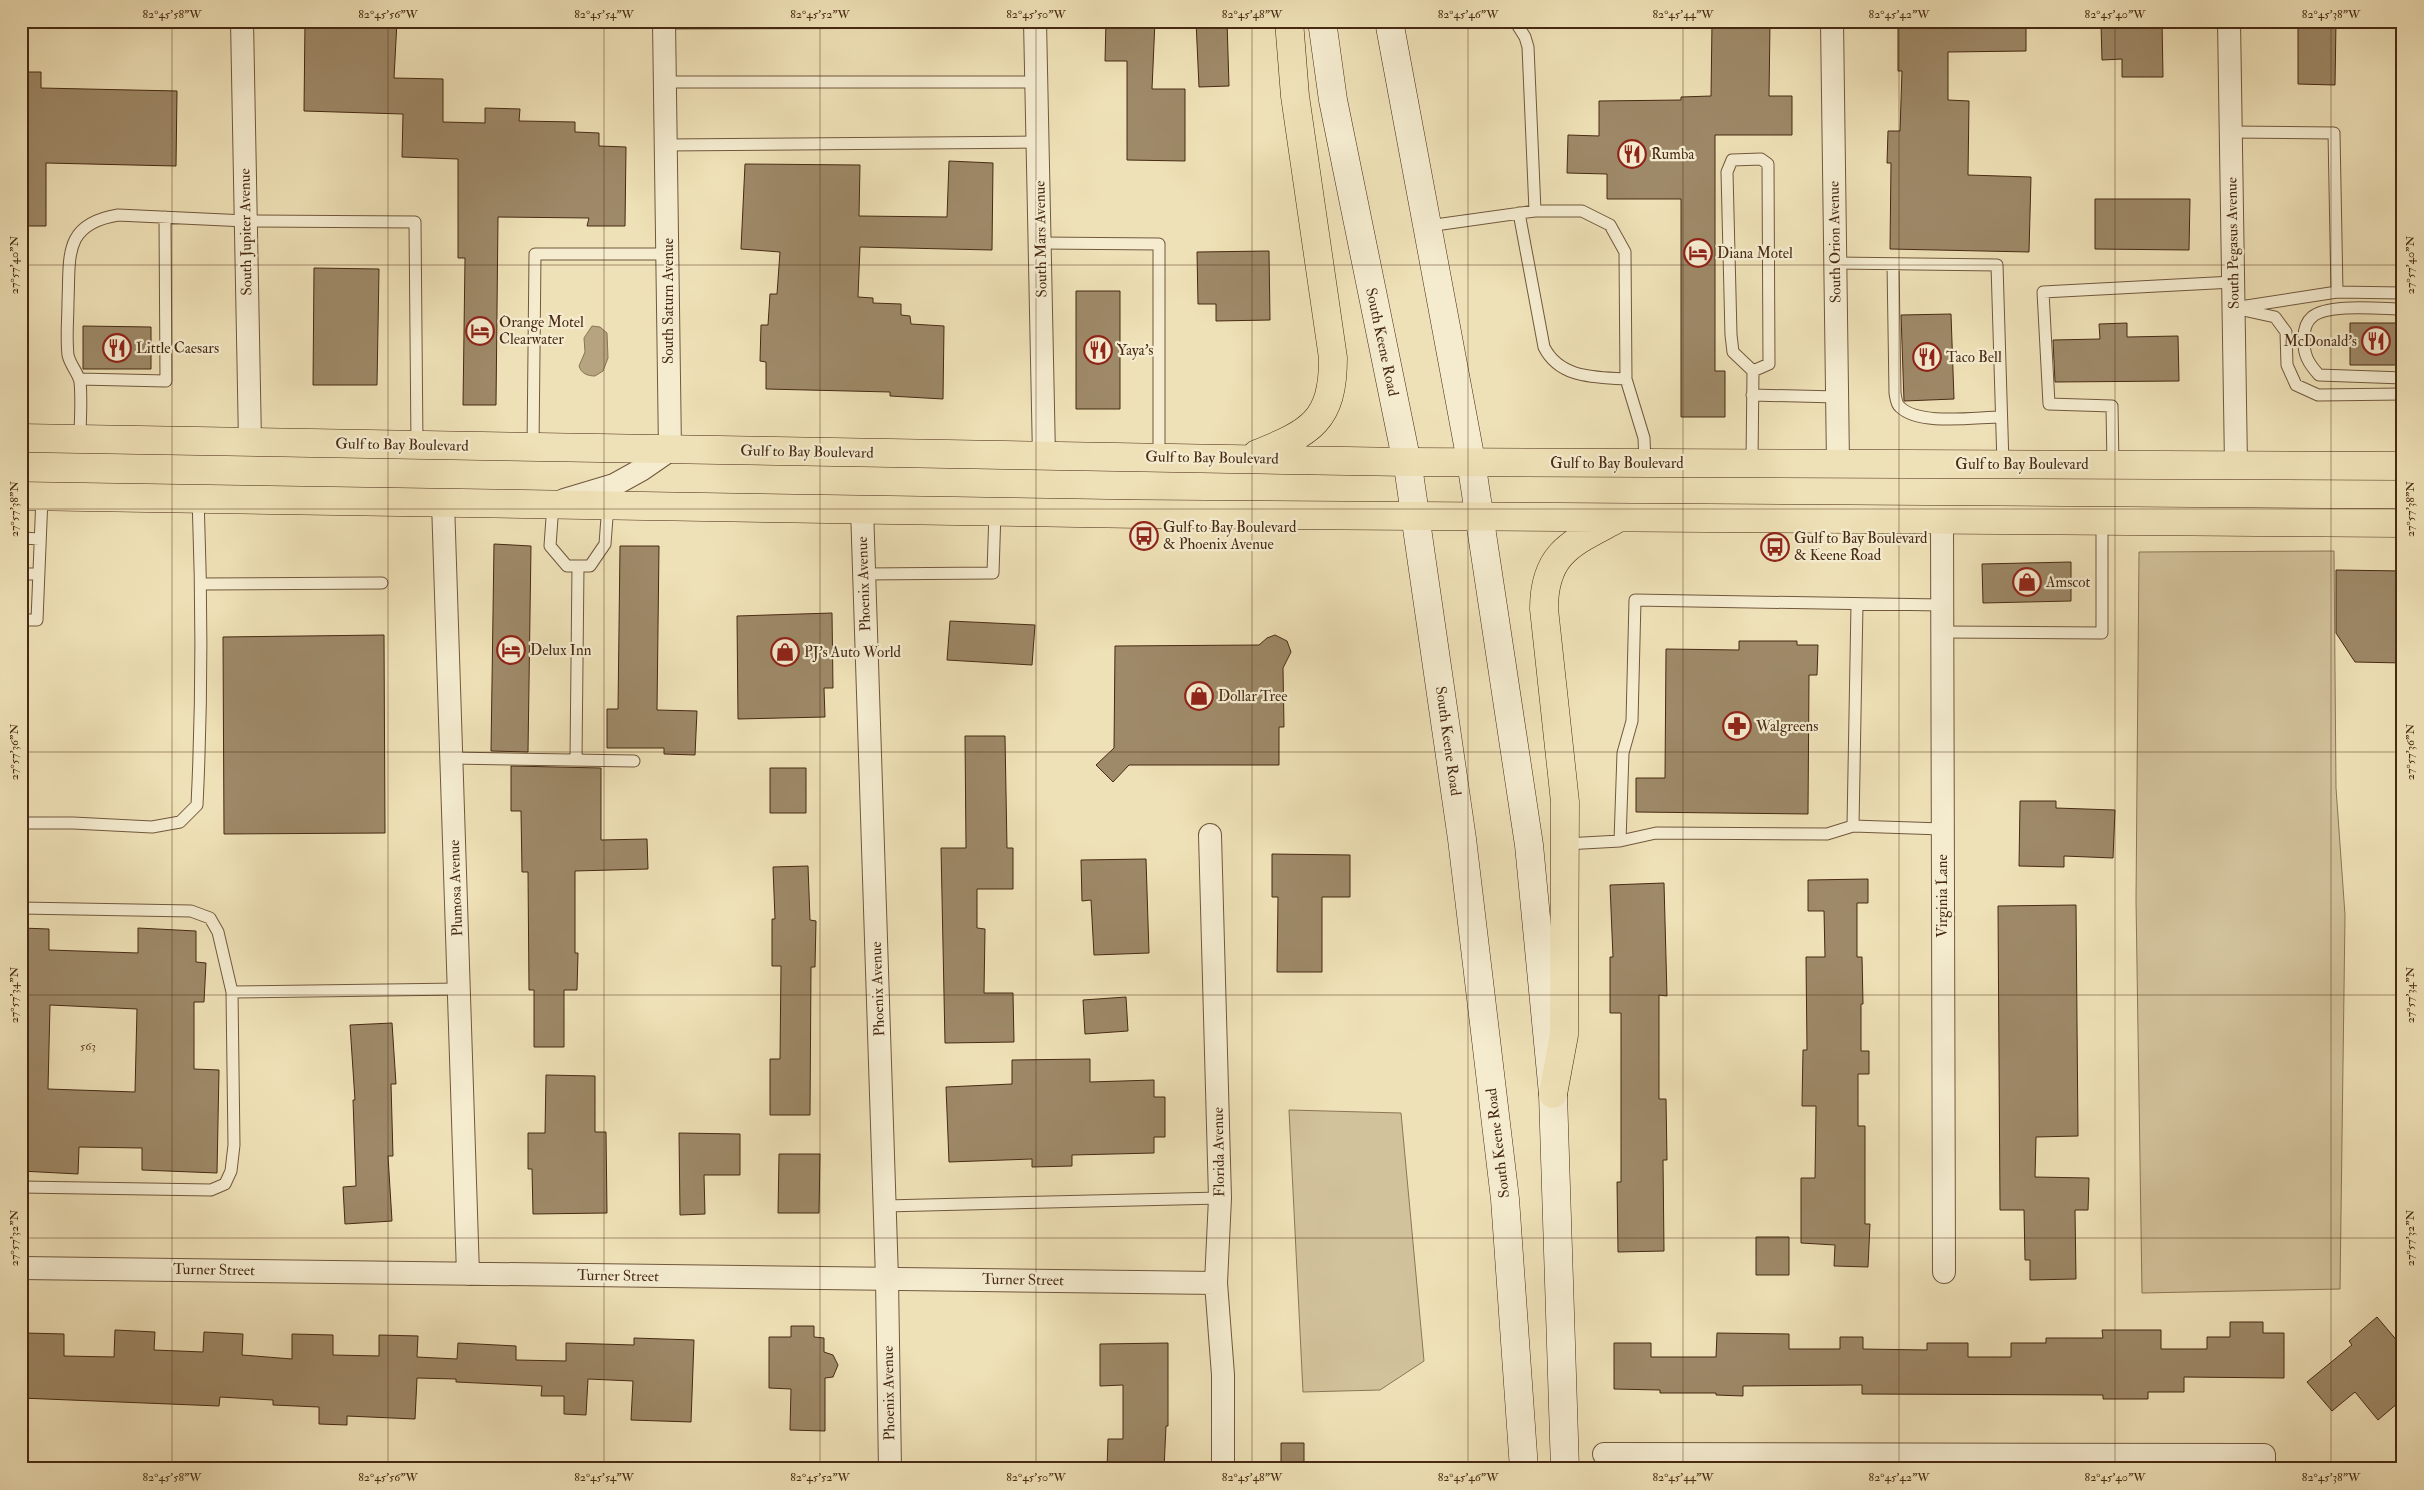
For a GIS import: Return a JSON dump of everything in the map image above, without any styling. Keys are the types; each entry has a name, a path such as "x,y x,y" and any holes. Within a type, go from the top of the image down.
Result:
{"main road":[{"path":"1247,458 1289,442 1312,426 1328,404 1333,384 1334,358 1295,96 1289,21"},
{"name":"South Keene Road","path":"1322,21 1333,100 1417,517 1462,839 1505,1199 1524,1469"},
{"path":"1389,21 1471,461 1510,711 1528,845 1553,1094 1565,1469"},
{"name":"Gulf to Bay Boulevard","path":"21,438 1407,462 2403,466"},
{"path":"32,496 1417,517 2403,523"},
{"path":"1553,1094 1564,1035 1565,802 1544,609 1544,588 1554,562 1572,543 1618,519"}],"street":[{"name":"South Jupiter Avenue","path":"242,21 250,442"},
{"name":"South Orion Avenue","path":"1832,21 1838,463"},
{"name":"South Pegasus Avenue","path":"2229,21 2236,465"},
{"name":"South Saturn Avenue","path":"664,22 670,450"},
{"name":"South Mars Avenue","path":"1035,22 1044,456"},
{"path":"553,504 614,485 641,470 670,450"},
{"name":"Plumosa Avenue","path":"443,502 468,1274"},
{"name":"Phoenix Avenue","path":"862,508 885,1206 890,1469"},
{"name":"Virginia Lane","path":"1942,521 1940,632 1944,1272"},
{"name":"Florida Avenue","path":"1210,835 1220,1198 1216,1283 1223,1375 1223,1469"},
{"name":"Turner Street","path":"21,1268 1216,1283"},
{"path":"1604,1454 1908,1461 2264,1462"}],"lane":[{"path":"1514,21 1525,37 1528,47 1535,211"},
{"path":"664,22 1035,22"},
{"path":"666,82 1037,82"},
{"path":"2231,132 2334,133 2337,292"},
{"path":"666,145 1038,142"},
{"path":"1752,462 1753,371 1733,352 1731,335 1728,172 1732,160 1760,159 1768,164 1769,364 1753,371"},
{"path":"1426,226 1535,211 1582,211 1610,225 1625,252 1626,379 1644,438 1645,463"},
{"path":"1519,213 1544,347 1549,356 1567,371 1588,377 1626,379"},
{"path":"80,439 80,379 71,366 67,344 70,252 77,236 88,224 99,218 118,215 246,221 415,222 417,445"},
{"path":"80,379 166,381 165,217"},
{"path":"1041,243 1159,244 1159,457"},
{"path":"532,448 535,254 668,254"},
{"path":"1836,263 1997,265 2003,464"},
{"path":"1893,264 1895,393 1898,406 1906,412 1922,418 2002,416"},
{"path":"2113,465 2112,406 2049,404 2043,292 2234,282"},
{"path":"2234,308 2337,292 2403,294"},
{"path":"2234,308 2275,317 2286,332 2288,365 2296,385 2318,395 2403,394"},
{"path":"2403,309 2336,309 2322,312 2312,316 2306,323 2304,336 2304,354 2310,366 2319,375 2403,378"},
{"path":"1752,395 1838,397"},
{"path":"21,620 37,620 40,539 32,496"},
{"path":"21,823 73,823 152,828 180,822 197,805 202,714 198,499"},
{"path":"553,504 550,546 567,566 590,566 605,544 608,504"},
{"path":"864,574 993,573 995,511"},
{"path":"1940,632 2102,633 2102,522"},
{"path":"21,538 40,539"},
{"path":"576,759 578,566"},
{"path":"21,574 39,574"},
{"path":"201,584 382,583"},
{"path":"1620,841 1623,754 1632,721 1635,600 1940,605"},
{"path":"1853,826 1857,604"},
{"path":"452,758 634,761"},
{"path":"1565,844 1620,841 1656,833 1827,834 1853,826 1942,829"},
{"path":"21,908 191,911 210,918 218,932 232,992 234,1145 231,1171 225,1184 211,1190 21,1187"},
{"path":"232,992 460,989"},
{"path":"885,1206 1220,1198"}],"shaded area":[{"path":"592,326 600,327 607,333 608,358 603,371 595,376 585,374 579,366 585,352 584,338"},
{"path":"2334,551 2336,788 2345,915 2340,1289 2142,1293 2136,900 2139,552"},
{"path":"1289,1110 1401,1113 1424,1361 1380,1390 1303,1392"}],"building":[{"path":"305,21 397,21 394,78 443,79 443,122 485,123 485,108 520,109 519,121 575,122 575,132 599,133 599,146 626,147 625,226 587,226 589,218 498,217 496,405 463,405 465,258 458,258 458,159 402,157 403,114 304,111"},
{"path":"1106,21 1155,21 1152,89 1185,89 1185,161 1127,160 1127,61 1105,61"},
{"path":"1196,21 1227,21 1229,86 1199,87"},
{"path":"1898,21 2026,21 2026,51 1948,52 1948,100 1969,101 1968,175 2031,177 2029,252 1890,249 1891,163 1887,163 1888,131 1900,131 1902,71 1898,71"},
{"path":"2122,21 2162,21 2163,77 2122,77 2122,59 2102,60 2101,24 2122,23"},
{"path":"2298,21 2336,21 2335,85 2298,84"},
{"path":"1712,23 1770,24 1769,96 1792,96 1792,135 1715,135 1715,371 1725,371 1725,417 1681,417 1681,199 1607,199 1607,174 1567,173 1568,135 1599,136 1599,101 1681,100 1681,97 1711,96"},
{"path":"21,72 41,72 41,88 177,91 176,166 46,163 46,226 21,226"},
{"path":"949,161 993,163 992,250 860,247 858,297 873,298 873,303 901,304 901,315 910,316 911,324 944,326 943,399 890,396 890,392 766,389 766,362 760,361 761,325 768,325 770,294 777,294 780,252 741,249 745,164 860,165 859,216 947,217"},
{"path":"2095,199 2190,199 2189,250 2095,249"},
{"path":"1269,251 1270,320 1216,321 1216,304 1198,304 1197,252"},
{"path":"314,268 379,269 377,385 313,385"},
{"name":"Yaya's","path":"1076,291 1120,291 1120,409 1076,409"},
{"name":"Taco Bell","path":"1951,314 1954,399 1904,401 1901,315"},
{"path":"2127,323 2127,337 2178,336 2179,381 2055,382 2053,340 2100,339 2099,324"},
{"name":"McDonald's","path":"2350,323 2403,323 2403,365 2350,365"},
{"name":"Little Caesars","path":"83,326 151,327 151,369 83,369"},
{"name":"Delux Inn","path":"494,544 531,546 528,752 491,751"},
{"path":"620,546 659,546 657,710 697,711 695,755 664,754 664,748 607,748 607,709 618,709"},
{"name":"Amscot","path":"2071,562 2071,601 1983,603 1982,564"},
{"path":"2336,570 2403,571 2403,663 2355,662 2336,633"},
{"name":"PJ's Auto World","path":"832,613 833,688 824,688 825,717 738,719 737,616"},
{"path":"950,621 1035,625 1032,665 947,660"},
{"path":"384,635 385,833 224,834 223,637"},
{"name":"Dollar Tree","path":"1275,635 1287,641 1291,652 1283,668 1284,727 1279,727 1279,765 1129,765 1113,782 1096,765 1114,748 1115,646 1259,645 1267,638"},
{"name":"Walgreens","path":"1739,641 1797,641 1797,645 1818,645 1817,675 1809,675 1808,814 1636,812 1636,778 1665,778 1666,649 1739,650"},
{"path":"965,736 1005,736 1007,848 1013,848 1013,889 977,889 977,928 985,929 984,993 1013,993 1014,1042 945,1043 941,848 966,848"},
{"path":"511,766 601,768 601,840 647,839 648,869 575,871 575,953 578,953 577,990 564,990 564,1047 534,1047 534,990 529,990 528,872 522,872 521,811 511,811"},
{"path":"770,768 806,768 806,813 770,813"},
{"path":"2020,801 2056,801 2056,808 2115,810 2113,858 2064,856 2064,867 2019,866"},
{"path":"1272,854 1350,855 1350,897 1322,897 1322,972 1277,972 1278,897 1272,897"},
{"path":"1146,859 1149,953 1094,955 1091,900 1082,901 1081,860"},
{"path":"808,866 810,920 816,921 815,967 811,967 810,1115 770,1115 770,1059 780,1059 781,966 772,966 772,919 775,919 773,867"},
{"path":"1868,879 1868,903 1857,903 1857,957 1862,957 1861,1051 1869,1051 1869,1074 1858,1074 1858,1126 1865,1126 1865,1224 1870,1224 1868,1267 1834,1266 1835,1245 1801,1243 1801,1178 1815,1178 1816,1106 1802,1106 1803,1050 1807,1050 1806,957 1825,957 1824,911 1808,911 1808,880"},
{"path":"1664,883 1667,996 1659,995 1659,1099 1666,1099 1667,1160 1663,1160 1664,1251 1618,1252 1617,1182 1621,1182 1621,1013 1610,1013 1610,957 1613,957 1610,885"},
{"path":"2076,905 2078,1136 2036,1137 2035,1177 2089,1178 2088,1210 2075,1210 2076,1279 2030,1280 2030,1260 2025,1260 2024,1210 2000,1210 1998,906"},
{"path":"21,928 49,929 49,950 138,953 138,928 196,931 196,962 206,963 204,1002 194,1002 194,1069 219,1070 217,1173 142,1170 142,1148 79,1147 78,1174 21,1171","holes":["50,1005 137,1009 135,1092 48,1089"]},
{"path":"1126,997 1128,1031 1085,1034 1083,1000"},
{"path":"392,1023 396,1084 391,1084 393,1156 388,1156 392,1221 345,1224 343,1187 356,1186 353,1100 355,1100 350,1025"},
{"path":"1090,1059 1090,1082 1154,1080 1154,1097 1165,1097 1165,1137 1154,1137 1154,1153 1072,1155 1072,1166 1032,1167 1032,1159 949,1162 946,1087 1012,1084 1012,1060"},
{"path":"546,1075 595,1076 595,1132 606,1132 607,1213 533,1214 532,1169 528,1169 528,1133 545,1133"},
{"path":"679,1133 740,1134 740,1175 704,1175 705,1214 680,1215"},
{"path":"779,1154 820,1154 819,1213 778,1213"},
{"path":"1756,1237 1789,1237 1789,1275 1756,1275"},
{"path":"2377,1317 2399,1343 2399,1402 2378,1420 2355,1392 2332,1411 2307,1382 2352,1345 2349,1341"},
{"path":"2230,1322 2263,1322 2263,1333 2284,1333 2284,1378 2184,1377 2184,1392 2148,1392 2148,1399 2103,1399 2103,1395 1862,1394 1862,1385 1743,1386 1743,1396 1716,1395 1716,1393 1660,1393 1660,1390 1614,1389 1614,1343 1651,1343 1651,1357 1716,1357 1717,1333 1789,1334 1789,1349 1840,1349 1840,1337 1863,1337 1863,1349 1927,1350 1927,1343 1968,1343 1968,1357 2011,1357 2011,1343 2046,1343 2046,1338 2103,1338 2102,1330 2161,1330 2161,1349 2207,1349 2207,1337 2230,1337"},
{"path":"791,1326 814,1326 814,1337 824,1338 824,1352 833,1355 838,1365 833,1377 825,1378 825,1431 790,1430 791,1389 769,1388 769,1337 791,1337"},
{"path":"115,1330 155,1332 154,1350 203,1352 204,1332 243,1334 242,1355 292,1359 292,1334 333,1335 333,1355 379,1356 379,1335 418,1336 417,1357 457,1359 458,1343 516,1346 516,1360 566,1361 566,1343 634,1345 634,1338 694,1340 691,1422 631,1420 633,1381 588,1379 586,1415 564,1414 564,1396 541,1396 542,1386 456,1382 456,1379 417,1378 415,1419 347,1416 347,1425 319,1424 319,1407 273,1405 273,1400 220,1397 219,1406 21,1398 21,1355 25,1355 26,1333 64,1334 64,1356 114,1357"},
{"path":"1168,1343 1168,1426 1166,1426 1164,1469 1107,1469 1108,1439 1123,1439 1123,1385 1100,1386 1100,1344"},
{"path":"1281,1443 1304,1443 1304,1469 1281,1469"}],"place":[{"name":"Rumba","path":"1632,154"},
{"name":"Diana Motel","path":"1698,253"},
{"name":"Orange Motel Clearwater","path":"480,331"},
{"name":"McDonald's","path":"2376,341"},
{"name":"Little Caesars","path":"117,348"},
{"name":"Yaya's","path":"1098,350"},
{"name":"Taco Bell","path":"1927,357"},
{"name":"Gulf to Bay Boulevard & Phoenix Avenue","path":"1144,536"},
{"name":"Gulf to Bay Boulevard & Keene Road","path":"1775,547"},
{"name":"Amscot","path":"2027,582"},
{"name":"Delux Inn","path":"511,650"},
{"name":"PJ's Auto World","path":"785,652"},
{"name":"Dollar Tree","path":"1199,696"},
{"name":"Walgreens","path":"1737,726"}]}
